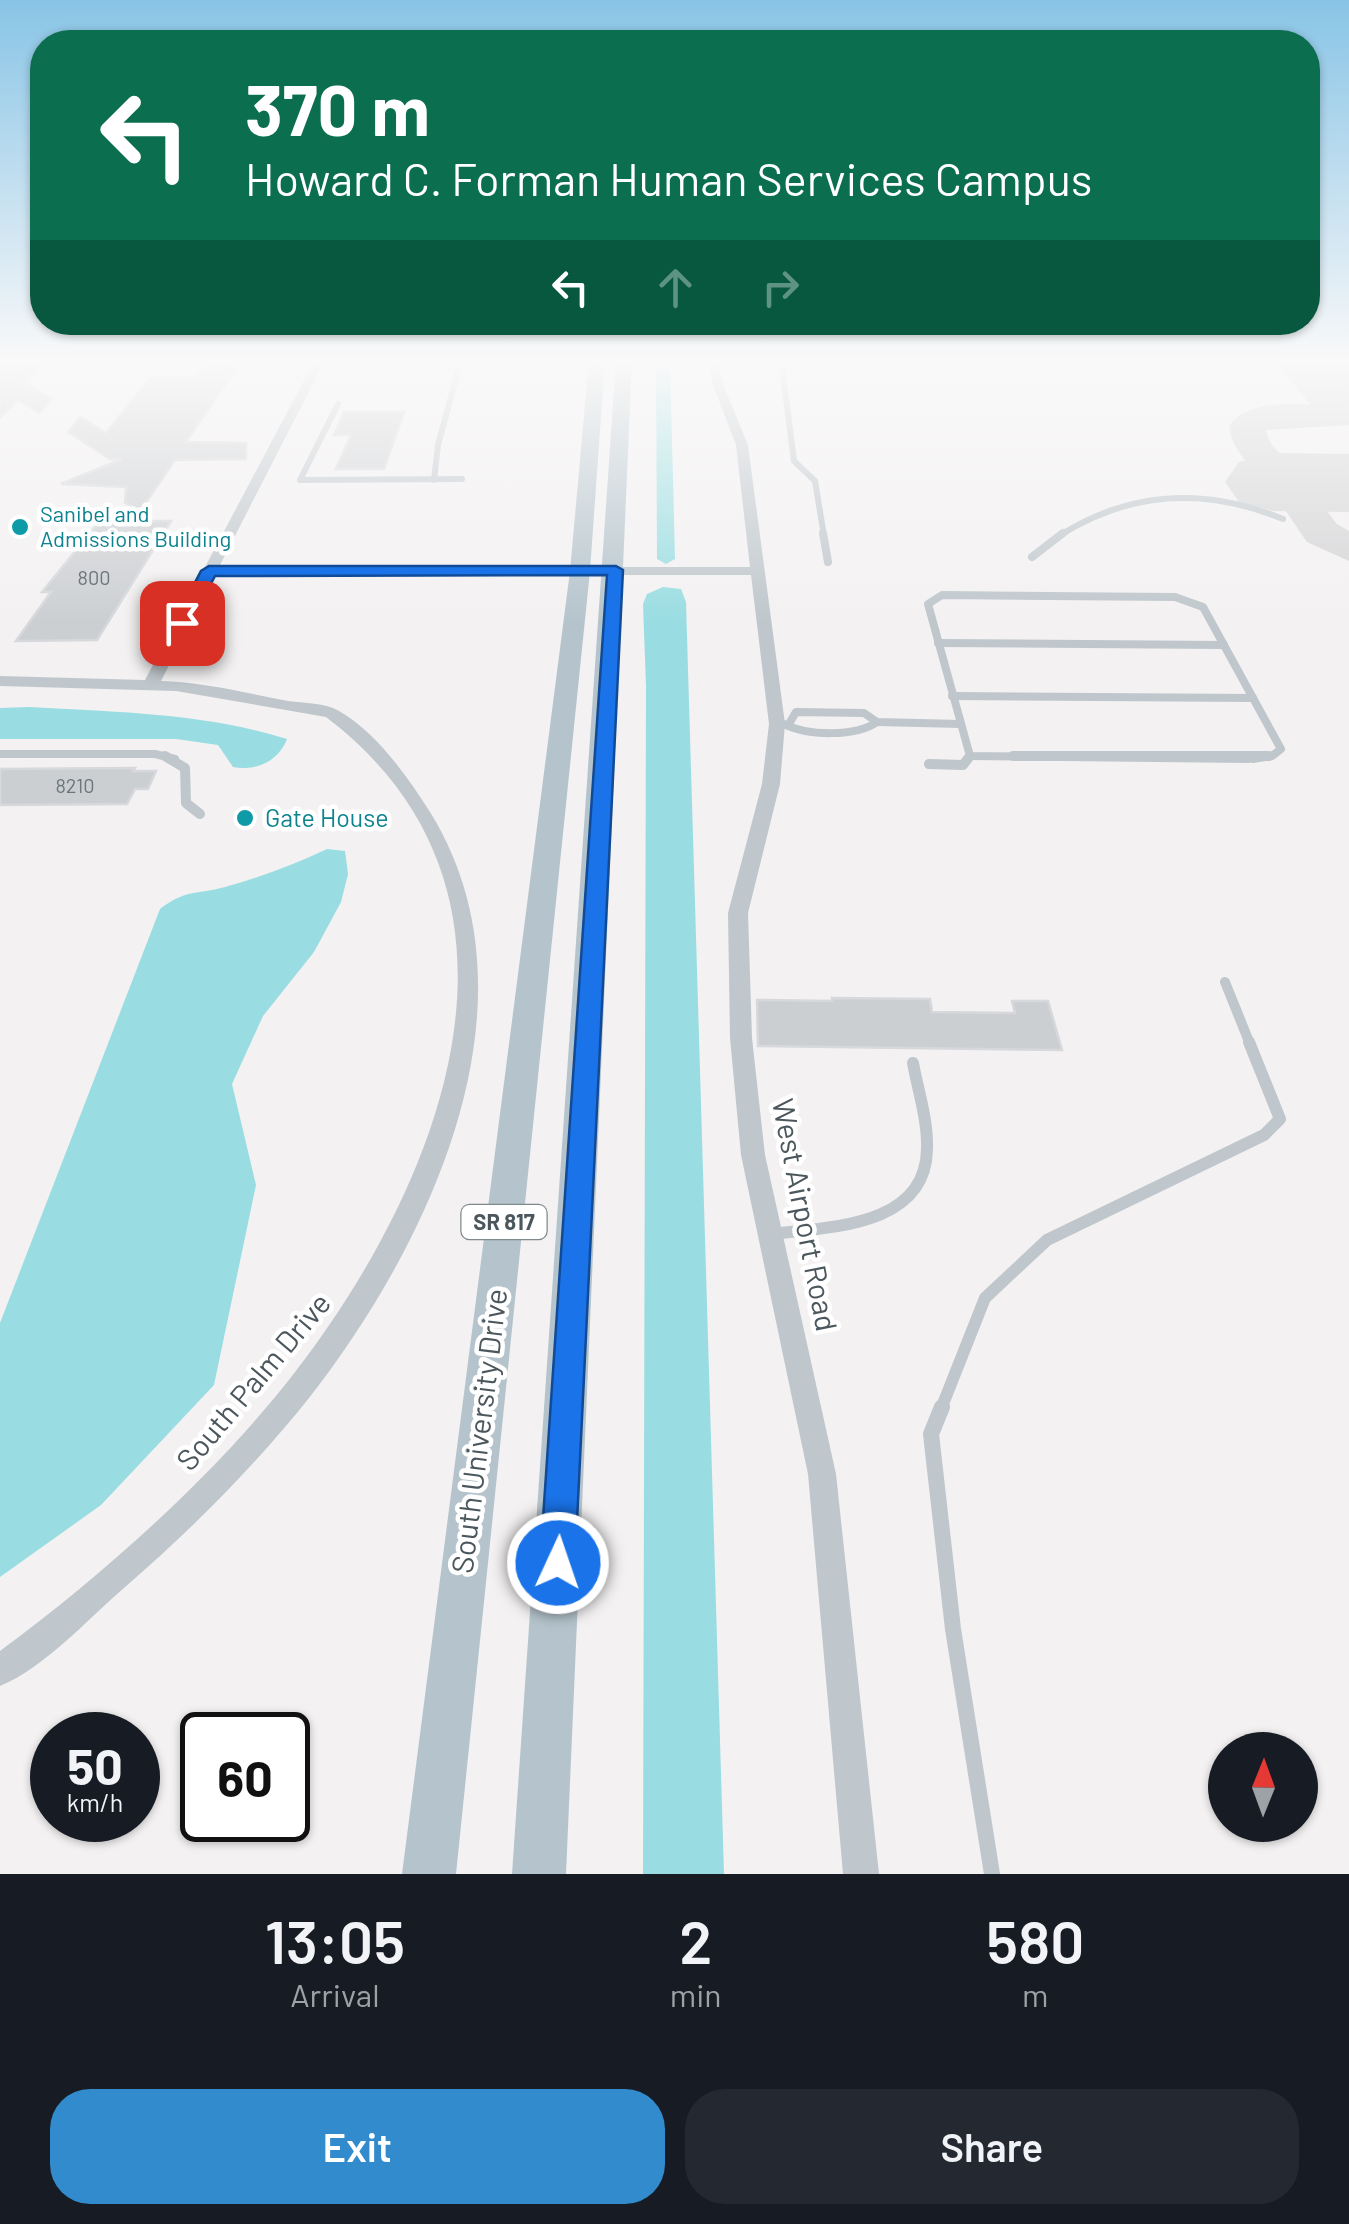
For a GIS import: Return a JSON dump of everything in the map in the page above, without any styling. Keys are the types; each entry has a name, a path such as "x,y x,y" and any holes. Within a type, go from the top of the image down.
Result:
{"main road":[{"name":"South University Drive","path":"539,1874 598,570 597,447"},
{"name":"South University Drive","path":"429,1874 613,447"}],"street":[{"path":"151,684 274,447"},
{"name":"West Airport Road","path":"742,447 783,724 738,913 743,1058 753,1155 822,1474 861,1874"},
{"path":"209,571 758,572"},
{"name":"South Palm Drive","path":"0,681 151,684 330,714 361,739 404,785 422,811 449,864 467,924 472,990 463,1062 439,1143 402,1233 363,1302 298,1390 214,1485 130,1565 0,1670"}],"lane":[{"path":"316,447 300,480 462,480"},
{"path":"434,480 438,447"},
{"path":"792,447 794,461 815,481 828,562"},
{"path":"1032,557 1055,535 1099,513 1152,502 1228,499 1283,519"},
{"path":"929,764 962,765 970,756 1252,760 1272,756 1280,749 1204,608 1175,597 942,595 928,604 970,756"},
{"path":"938,643 1224,645"},
{"path":"952,696 1253,698"},
{"path":"877,722 863,732 798,731 783,724 796,712 864,713 877,722 960,724"},
{"path":"0,754 156,754 175,759 185,768 186,802 200,814"},
{"path":"992,1874 953,1629 931,1434 984,1298 1047,1240 1264,1135 1280,1120 1224,982"},
{"path":"771,1234 884,1216 912,1197 926,1164 912,1064"}],"water":[{"path":"663,587 681,589 686,602 724,1874 643,1874 643,604 647,594"},
{"path":"0,708 192,719 287,739 272,759 242,768 233,767 218,745 176,739 0,739"},
{"path":"327,849 345,851 348,874 341,902 314,952 263,1016 232,1084 256,1185 214,1385 101,1505 0,1577 0,1323 160,909 184,895 251,879"}],"building":[{"path":"92,447 246,447 246,459 175,460 141,510 125,503 126,487 61,484 122,459 110,459"},
{"path":"346,447 392,447 384,469 336,469"},
{"path":"100,521 171,521 97,640 16,641 51,592 42,592"},
{"path":"135,768 133,771 156,771 148,789 135,789 127,804 0,805 0,769"},
{"path":"930,999 932,1012 1015,1013 1012,1001 1048,1001 1062,1050 758,1046 757,1000"}],"waterway":[{"path":"664,447 666,559"}],"taxiway":[{"path":"1254,447 1288,473 1326,483 1304,489 1299,501 1322,533 1349,548"}],"runway":[{"path":"1273,482 1349,483"}],"place":[{"name":"Sanibel and Admissions Building","path":"20,527"},
{"name":"Gate House","path":"245,818"}],"route":[{"path":"182,623 209,571 616,570 558,1563"}]}
